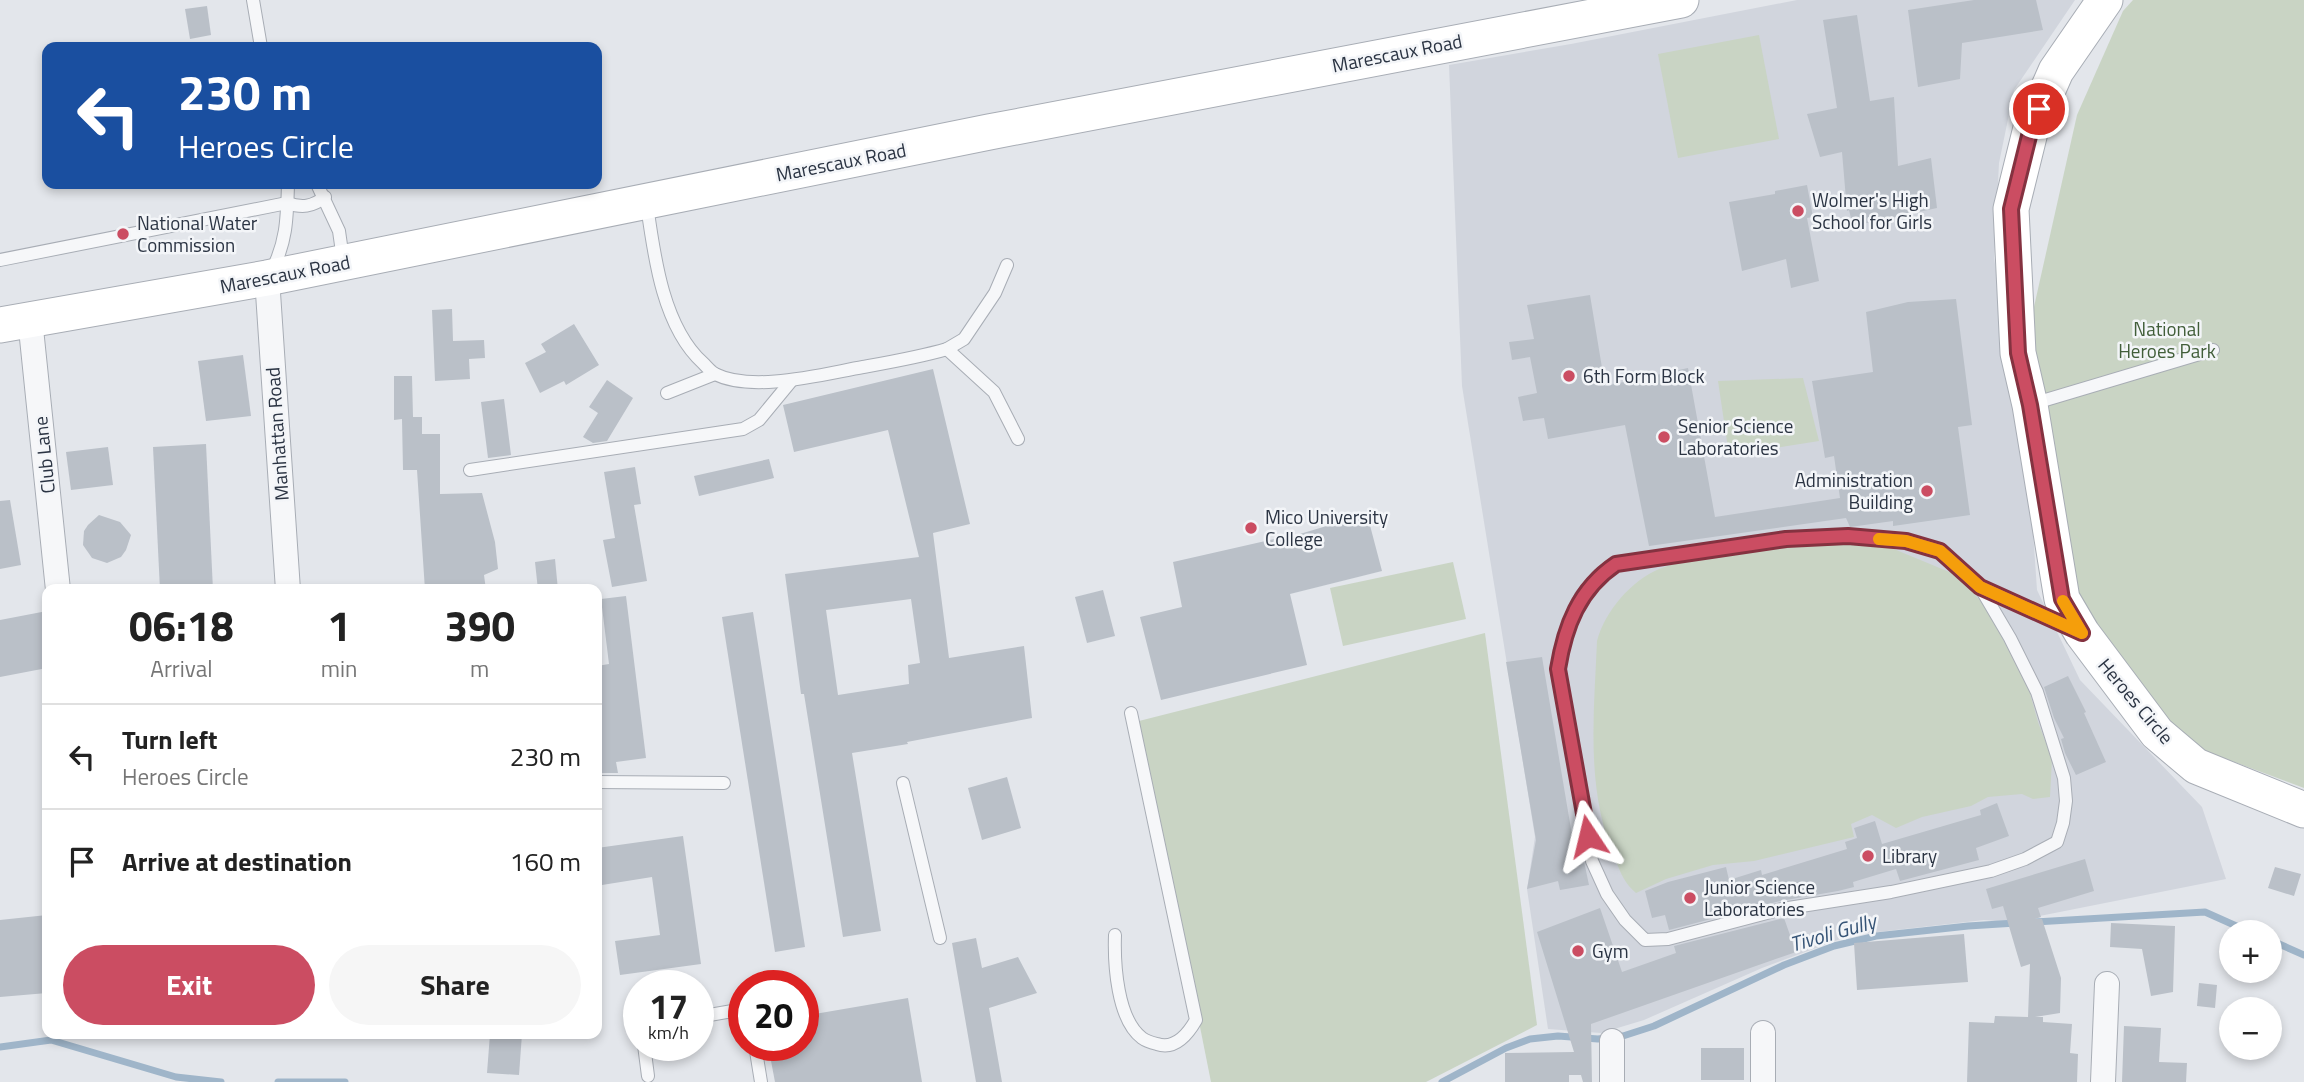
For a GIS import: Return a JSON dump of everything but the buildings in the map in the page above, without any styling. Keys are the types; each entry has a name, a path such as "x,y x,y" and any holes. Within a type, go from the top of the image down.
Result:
{"main road":[{"name":"Marescaux Road","path":"15,322 267,278 1198,91 1681,0"},
{"name":"Heroes Circle","path":"2105,0 2056,71 2031,128 2011,209 2018,353 2030,405 2062,599 2082,633 2157,733 2196,766 2304,810"}],"street":[{"name":"Manhattan Road","path":"267,278 288,584"},
{"name":"Club Lane","path":"15,322 57,584"},
{"path":"2103,1082 2107,984"},
{"path":"1763,1033 1763,1082"},
{"path":"1612,1041 1612,1082"}],"lane":[{"path":"253,0 260,42"},
{"path":"267,278 279,258 285,236 288,189"},
{"path":"320,189 338,231 343,262"},
{"path":"0,260 287,203 307,206 325,197"},
{"path":"646,201 654,257 673,319 698,359 715,374 744,381 792,380 947,349 964,339 995,293 1007,265"},
{"path":"947,349 994,392 1018,439"},
{"path":"2030,405 2213,350"},
{"path":"667,393 715,374"},
{"path":"470,470 743,429 759,420 792,380"},
{"path":"1980,587 2037,691 2064,778 2066,801 2057,842 2025,859 1991,871 1891,892 1782,909 1668,939 1645,940 1625,920 1607,894 1592,861 1558,669 1561,649 1581,596 1599,575 1616,564 1786,539 1848,536 1906,541 1940,551 1980,587 2082,633"},
{"path":"1115,935 1114,958 1118,986 1128,1020 1142,1038 1161,1046 1175,1043 1187,1034 1196,1020 1131,713"},
{"path":"602,782 724,783"},
{"path":"903,783 940,938"},
{"path":"646,1061 648,1076"},
{"path":"758,1061 761,1082"}],"shaded area":[{"path":"1797,0 2075,0 2014,90 1999,163 1994,258 2029,473 2037,590 2080,680 2202,807 2226,879 2010,922 1984,920 1851,935 1762,968 1644,1020 1601,1033 1548,1029 1527,889 1535,837 1462,386 1449,65"}],"green space":[{"name":"National Heroes Park","path":"2133,0 2304,0 2304,788 2205,751 2166,718 2110,656 2071,584 2027,338 2077,115 2123,11"},
{"path":"1759,35 1779,139 1678,158 1658,54"},
{"path":"1803,378 1819,441 1729,455 1718,381"},
{"path":"1841,543 1889,547 1959,576 1988,610 2029,690 2052,759 2050,797 2033,799 2022,794 1988,797 1971,806 1922,817 1896,828 1872,815 1851,824 1854,837 1754,861 1713,865 1666,879 1636,893 1622,874 1606,835 1596,781 1594,725 1597,641 1606,619 1629,589 1649,574 1665,567 1694,559 1740,552"},
{"path":"1453,562 1466,619 1343,646 1330,588"},
{"path":"1485,633 1537,1025 1426,1082 1211,1082 1139,721"}],"waterway":[{"name":"Tivoli Gully","path":"2035,922 2205,912 2223,920"},
{"name":"Tivoli Gully","path":"1442,1082 1506,1048 1530,1039 1558,1036 1598,1039 1623,1036 1654,1026 1784,965 1834,946 1876,936 2016,923"},
{"name":"Tivoli Gully","path":"2282,945 2304,955"},
{"name":"Tivoli Gully","path":"0,1047 51,1040 176,1077 221,1082"},
{"name":"Tivoli Gully","path":"278,1082 345,1082"}],"slow traffic":[{"path":"1879,539 1906,541 1940,551 1980,587 2082,633 2063,601"}],"place":[{"name":"Wolmer's High School for Girls","path":"1798,211"},
{"name":"National Water Commission","path":"123,234"},
{"name":"6th Form Block","path":"1569,376"},
{"name":"Senior Science Laboratories","path":"1664,437"},
{"name":"Administration Building","path":"1927,491"},
{"name":"Mico University College","path":"1251,528"},
{"name":"Library","path":"1868,856"},
{"name":"Junior Science Laboratories","path":"1690,898"},
{"name":"Gym","path":"1578,951"}],"route":[{"path":"1588,836 1558,669 1561,649 1581,596 1599,575 1616,564 1786,539 1848,536 1906,541 1940,551 1980,587 2082,633 2062,599 2030,405 2018,353 2011,209 2031,128 2039,109"}]}
